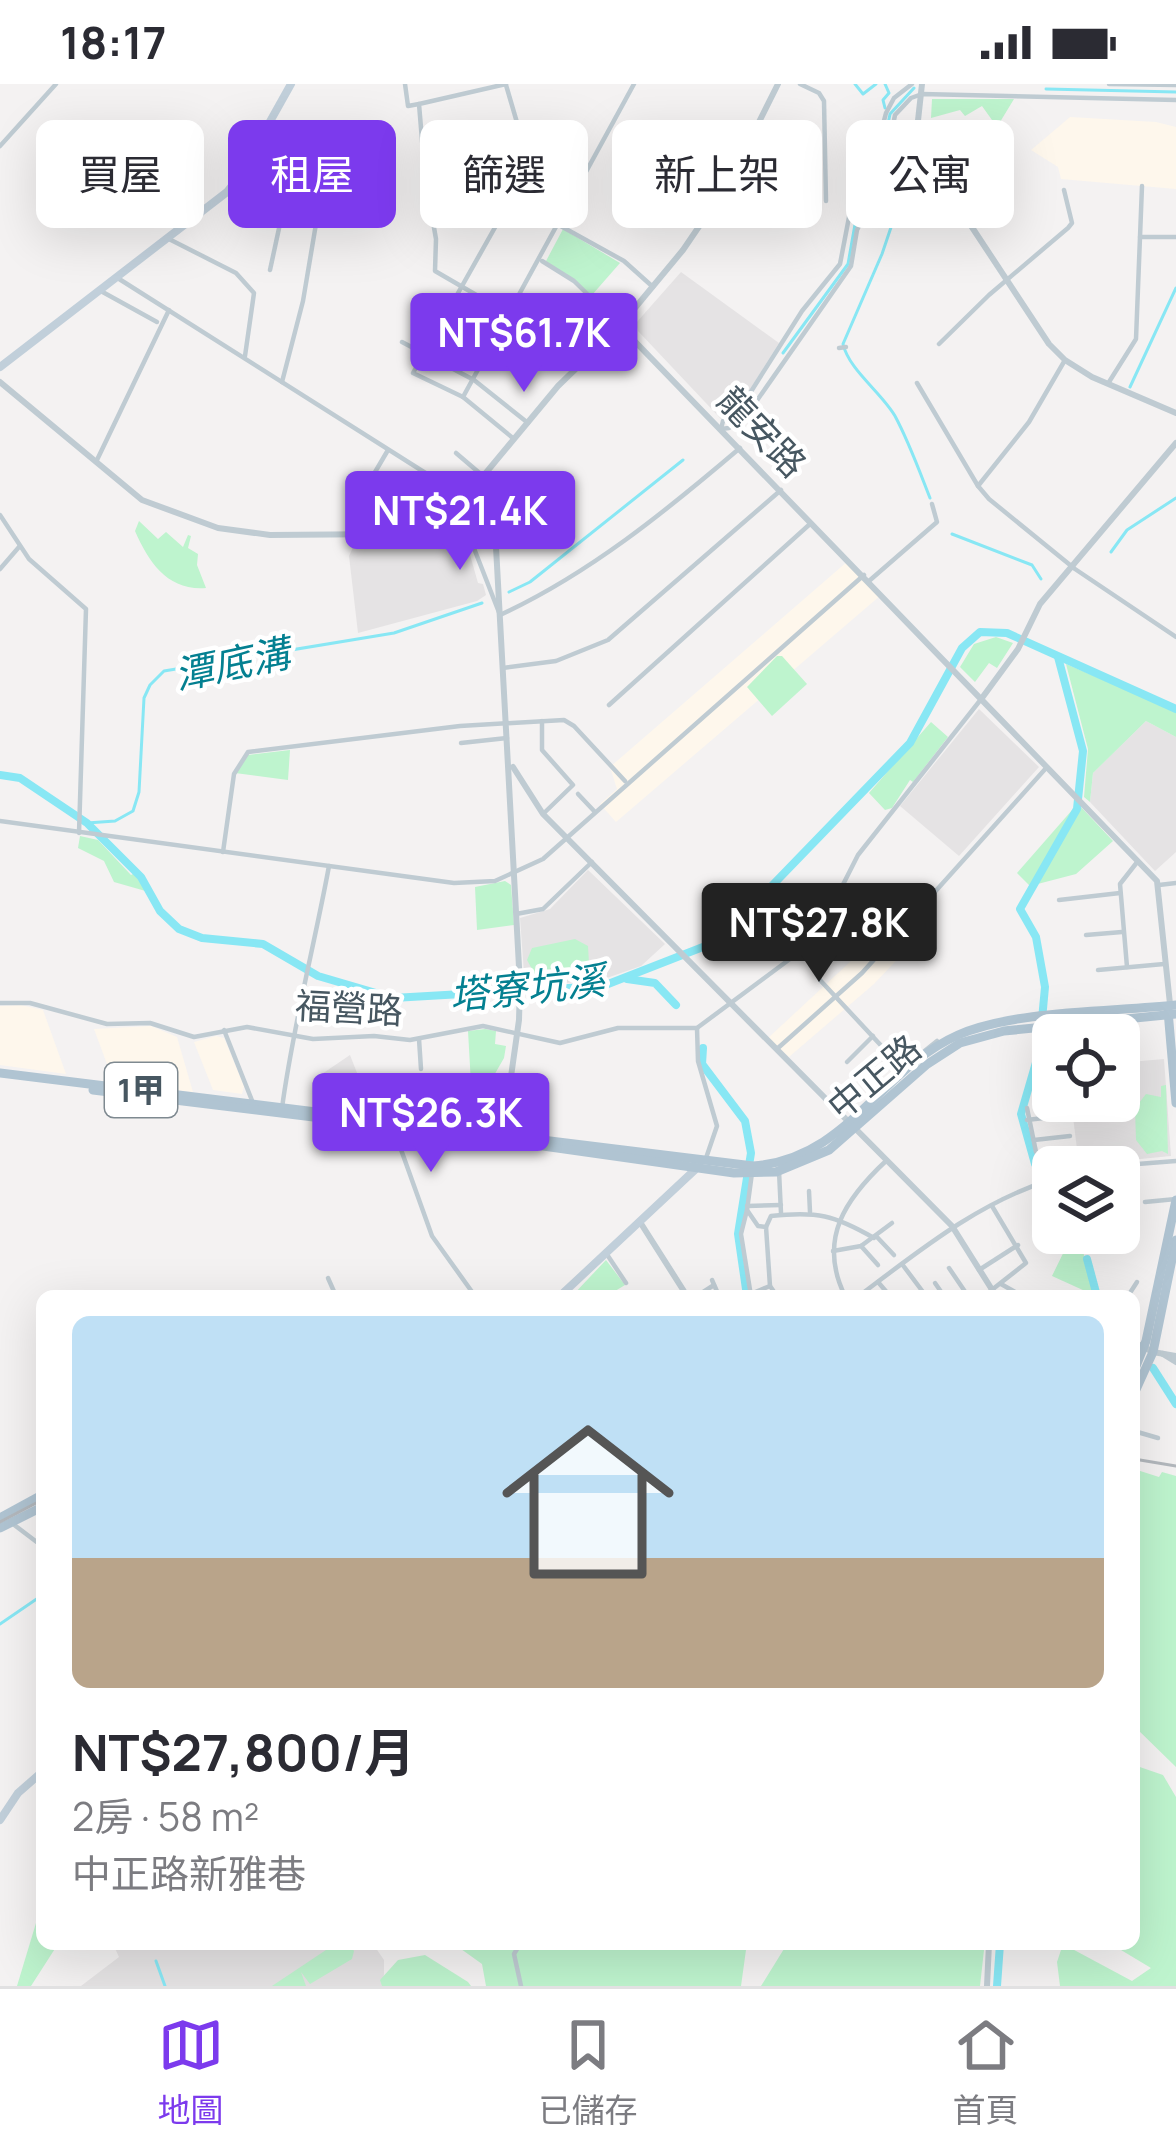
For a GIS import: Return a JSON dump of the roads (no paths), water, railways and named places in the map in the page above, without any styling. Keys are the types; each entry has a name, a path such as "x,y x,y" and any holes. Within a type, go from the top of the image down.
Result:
{"main road":[{"path":"270,120 290,84"},
{"path":"0,367 228,188"},
{"path":"1173,1012 1176,1103"},
{"name":"中正路","path":"749,1170 810,1152 853,1124 904,1069 955,1041 1033,1023 1173,1012"},
{"name":"中正路","path":"0,1076 779,1171 811,1160 955,1041"},
{"name":"中正路","path":"0,1076 253,1103 393,1127 701,1165"},
{"path":"666,1163 676,1170 678,1187"},
{"path":"566,1290 701,1165"},
{"path":"1148,1349 1176,1200"},
{"path":"1148,1349 1176,1240"},
{"path":"3,1520 36,1499"},
{"path":"3,1520 36,1509"},
{"path":"0,1820 18,1793 36,1777"}],"street":[{"path":"0,146 56,84"},
{"path":"405,84 408,106 506,84 516,120"},
{"path":"588,169 634,84"},
{"path":"465,498 558,386 653,287 728,184 778,84"},
{"path":"800,84 819,93 824,101 826,201"},
{"path":"721,429 840,264 850,212 867,186 886,113 894,98 912,84"},
{"path":"1108,84 1176,85"},
{"path":"721,429 729,428 751,409 851,266 857,230 883,178 895,115 922,89 1176,100"},
{"path":"922,89 914,158 958,206 1049,344 1065,360 1107,384 1176,413"},
{"path":"419,104 436,238 435,271 485,300"},
{"path":"1107,384 1136,339 1142,186"},
{"path":"939,344 1072,223 1064,190"},
{"path":"270,270 279,228"},
{"path":"282,382 303,302 315,228"},
{"path":"495,228 413,373 463,398 514,439"},
{"path":"463,398 556,228"},
{"path":"565,228 624,261 653,287"},
{"path":"1140,237 1176,237"},
{"path":"167,238 236,273 254,293 244,358"},
{"name":"龍安路","path":"540,260 574,281 620,326 982,698"},
{"path":"116,277 465,498 478,510 496,547 520,985 518,1034 502,1137"},
{"path":"99,290 160,323"},
{"path":"437,298 502,330"},
{"path":"97,462 169,310"},
{"path":"403,342 474,380 528,423"},
{"path":"978,486 1029,422 1065,360"},
{"path":"0,382 160,509 233,532 392,534 478,510"},
{"path":"917,383 978,486 1072,567 1176,637"},
{"path":"701,1165 717,1126 698,1061 697,1028 802,950 827,916 858,855 1018,649 1034,612 1176,443"},
{"path":"500,615 654,521 740,448"},
{"path":"374,535 350,513 388,450"},
{"path":"456,453 483,476"},
{"path":"503,668 568,658 608,640 781,490"},
{"path":"0,821 454,884 513,875 543,859 626,783 937,522 932,504"},
{"path":"0,515 20,547 86,609 80,831"},
{"path":"461,515 500,615"},
{"path":"608,705 812,522"},
{"path":"0,569 20,547"},
{"path":"982,698 1160,885 1173,1012"},
{"path":"223,852 234,774 248,752 506,722 564,720 626,783"},
{"path":"542,721 542,750 573,786 543,814"},
{"path":"461,743 507,739"},
{"path":"511,764 543,814 952,1226 989,1290"},
{"path":"777,1049 836,997 1047,766"},
{"path":"578,794 595,812"},
{"path":"1127,967 1120,880 1138,861"},
{"path":"516,914 543,909 592,862"},
{"path":"281,1110 292,1034 329,866"},
{"path":"1160,885 1176,883"},
{"path":"1060,900 1120,893"},
{"path":"1086,935 1123,932"},
{"path":"1098,970 1167,964"},
{"path":"820,980 904,1069 937,1041"},
{"name":"福營路","path":"0,1003 30,1003 107,1024 149,1023 194,1037 247,1027 328,1040 419,1039 483,1025 560,1043 618,1028 697,1028"},
{"path":"224,1030 253,1103"},
{"path":"847,1061 873,1035"},
{"path":"419,1039 421,1069"},
{"path":"859,1072 878,1092"},
{"path":"1027,1108 1034,1146"},
{"path":"1027,1120 1032,1119"},
{"path":"393,1127 432,1236 471,1290"},
{"path":"1033,1141 1070,1136"},
{"path":"843,1290 833,1250 838,1217 887,1160"},
{"path":"1140,1164 1176,1161"},
{"path":"749,1170 741,1234 752,1290"},
{"path":"779,1171 781,1215"},
{"path":"869,1290 952,1226 1032,1186"},
{"path":"809,1191 810,1212"},
{"path":"1145,1202 1176,1200"},
{"path":"992,1204 1026,1263 995,1290"},
{"path":"747,1208 781,1205"},
{"path":"747,1208 758,1226 766,1227"},
{"path":"773,1290 768,1218 810,1212 838,1217 875,1237 894,1255"},
{"path":"640,1222 683,1290"},
{"path":"833,1250 861,1246 892,1223"},
{"path":"979,1270 1018,1245"},
{"path":"861,1246 878,1265"},
{"path":"606,1253 626,1283"},
{"path":"902,1264 922,1290"},
{"path":"949,1268 964,1290"},
{"path":"328,1278 333,1290"},
{"path":"878,1282 885,1290"},
{"path":"1132,1290 1137,1282"},
{"path":"935,1283 940,1290"},
{"path":"1001,1284 1012,1290"},
{"path":"760,1290 770,1286"},
{"path":"1148,1349 1176,1359"},
{"path":"1140,1433 1158,1438"},
{"path":"3,1520 36,1542"},
{"path":"516,1950 521,1986"},
{"path":"987,1986 989,1950"}],"waterway":[{"path":"855,84 863,94 876,84"},
{"path":"885,84 889,93 883,100 885,108"},
{"name":"潭底溝","path":"783,353 848,264 857,213 875,189 890,114 914,88"},
{"name":"潭底溝","path":"1046,89 1176,92"},
{"path":"891,228 843,344 852,363 895,416 930,498"},
{"path":"1130,387 1176,288"},
{"name":"潭底溝","path":"736,415 751,400"},
{"name":"潭底溝","path":"509,592 530,582 683,460"},
{"path":"1111,552 1127,530 1176,498"},
{"path":"952,534 1032,565 1041,579"},
{"name":"潭底溝","path":"87,823 115,821 133,811 139,792 144,698 164,671 394,633 482,603"},
{"name":"塔寮坑溪","path":"0,775 20,778 87,823 141,877 160,911 179,929 202,938 263,944 318,976 393,998 603,986 708,945 729,930 910,743 962,648 980,632 1007,633 1176,709"},
{"path":"1032,1153 1021,1114 1039,1052 1045,987 1036,937 1020,909 1077,809 1083,751 1058,657"},
{"path":"627,979 655,983 676,1005"},
{"path":"703,1048 702,1064 745,1121 751,1153 738,1234 746,1290"},
{"path":"1087,1259 1095,1290"},
{"path":"1153,1368 1176,1404"},
{"path":"0,1624 36,1599"},
{"path":"997,1986 1000,1950"},
{"path":"156,1961 165,1986"}],"railway":[{"path":"1140,1460 1176,1466"},
{"path":"0,1522 36,1503"}]}
